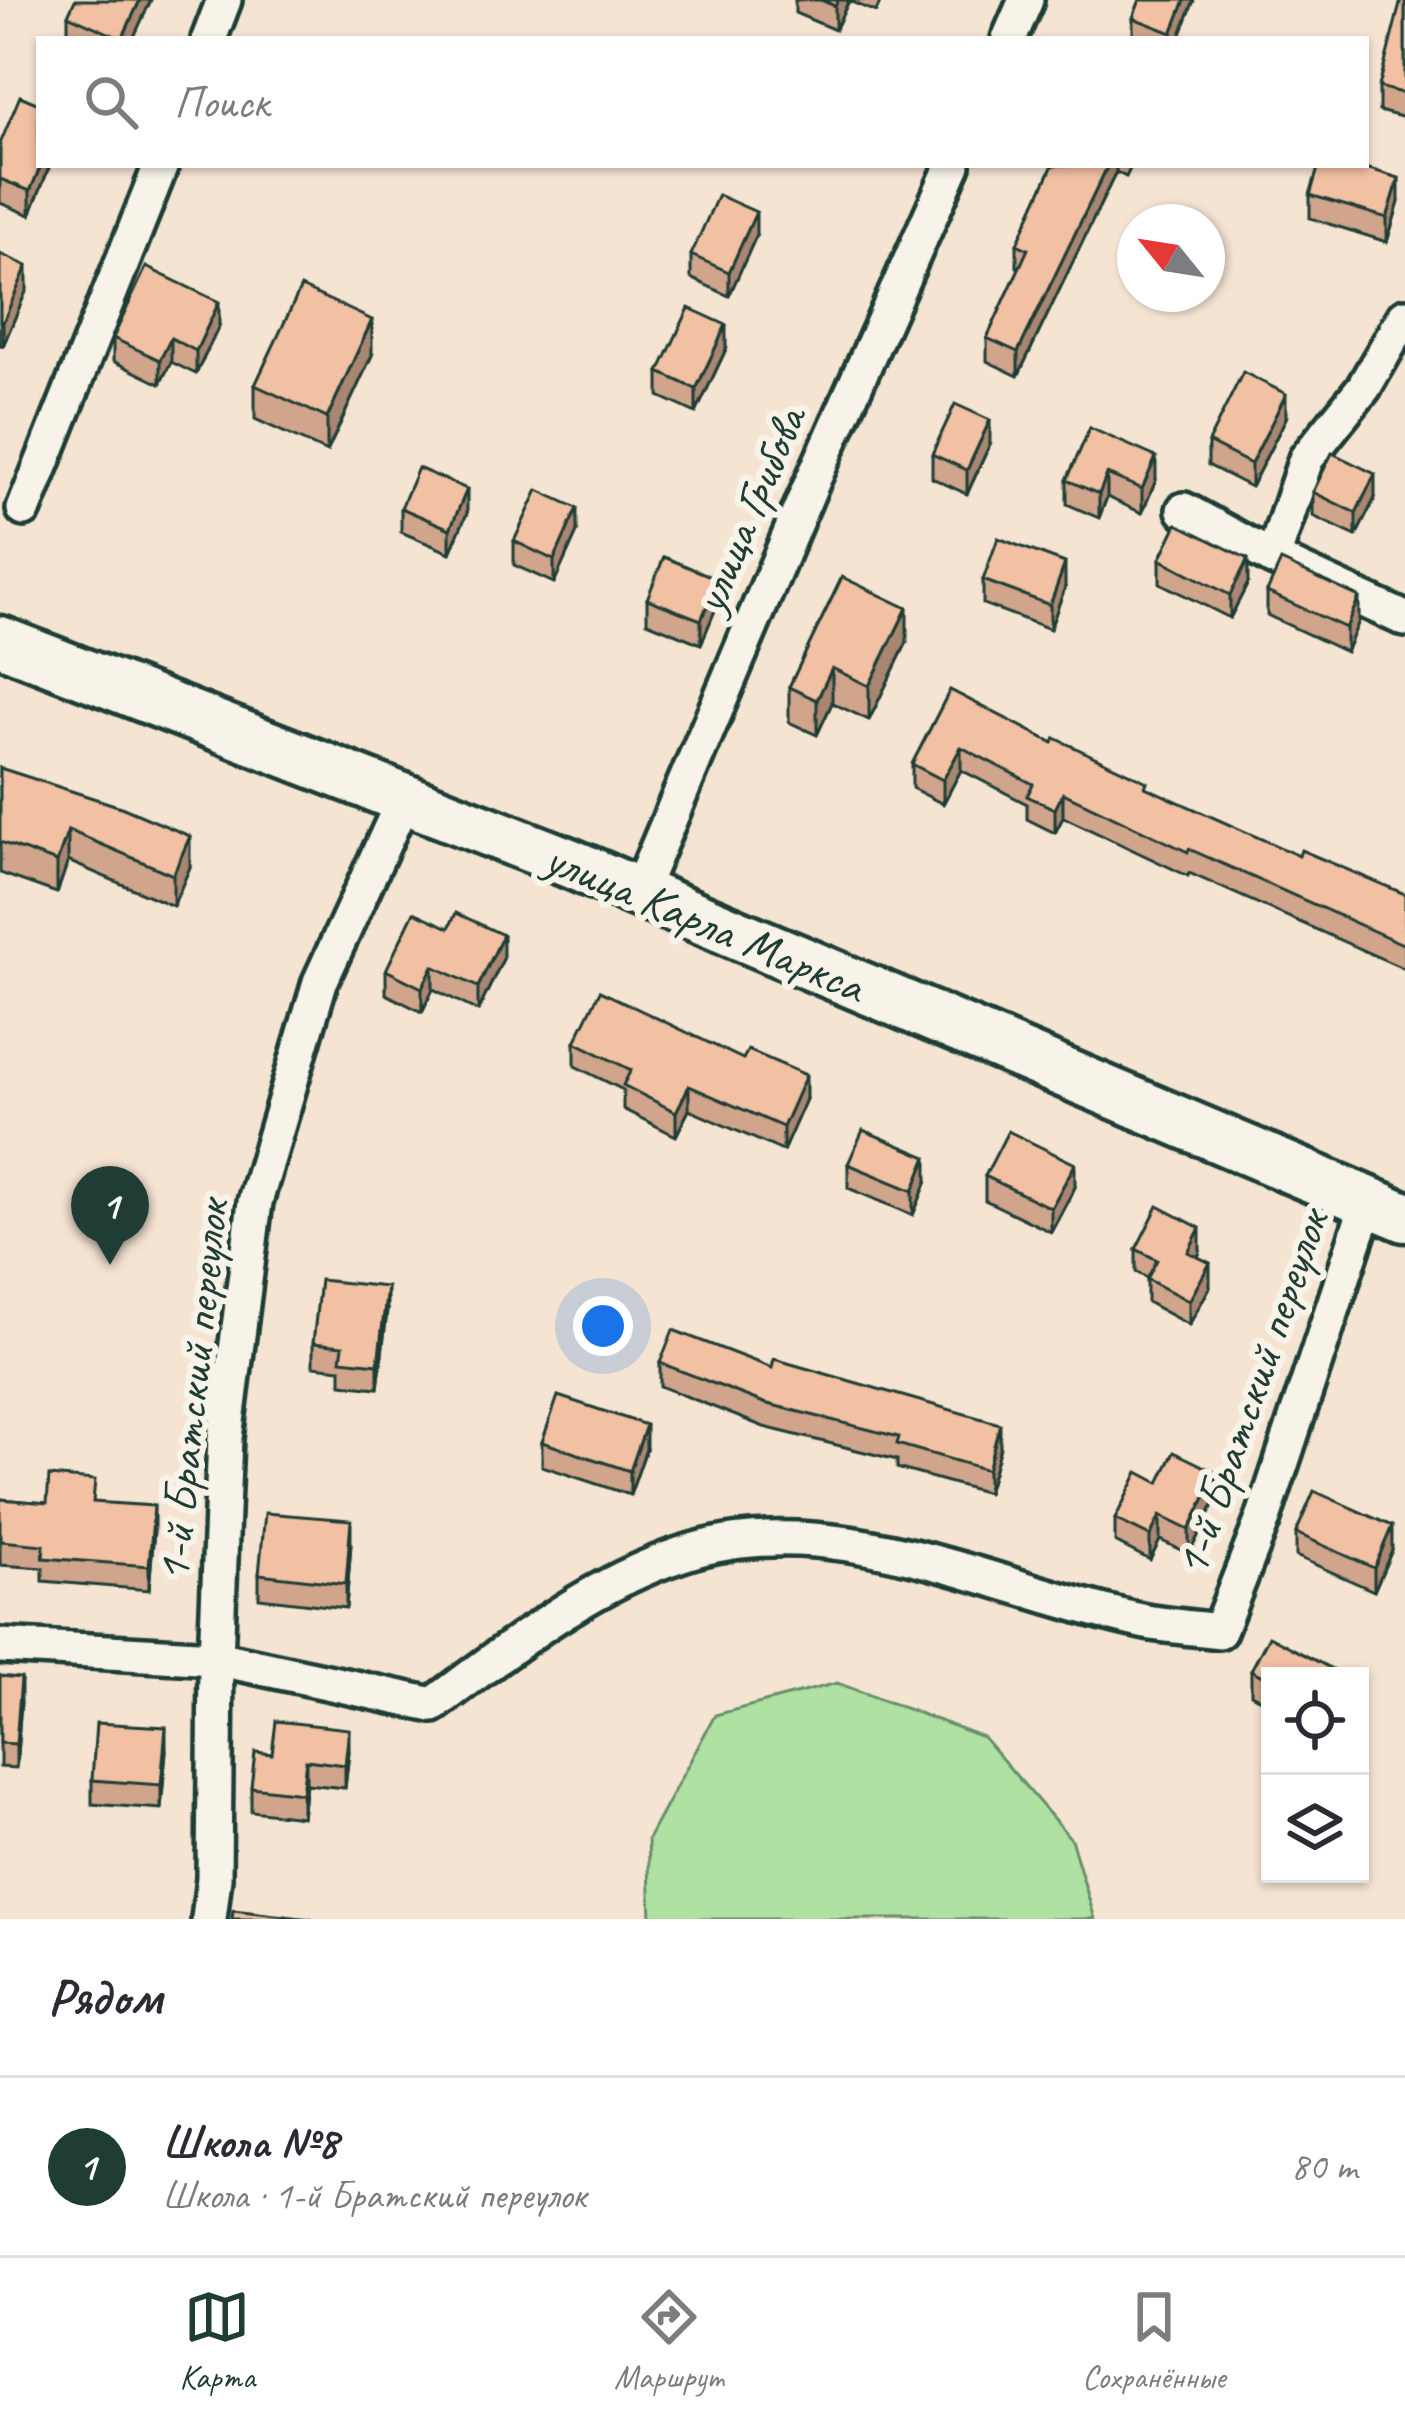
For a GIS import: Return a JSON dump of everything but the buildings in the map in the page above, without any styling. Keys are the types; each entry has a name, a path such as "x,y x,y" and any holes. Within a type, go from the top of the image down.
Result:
{"main road":[{"name":"улица Карла Маркса","path":"0,641 567,862 1387,1210"}],"street":[{"path":"210,36 224,0"},
{"path":"1011,36 1026,0"},
{"path":"24,509 160,168"},
{"name":"улица Грибова","path":"638,894 952,168"},
{"path":"1273,558 1306,459 1364,387 1405,316"},
{"path":"1184,510 1273,558 1405,619"},
{"name":"1-й Братский переулок","path":"208,1919 214,1878 225,1438 255,1202 320,982 403,801"},
{"name":"1-й Братский переулок","path":"0,1646 216,1658 433,1705 579,1600 684,1553 755,1540 865,1544 1147,1622 1219,1631 1387,1210"}],"green space":[{"path":"837,1683 983,1737 1071,1839 1095,1919 651,1919 648,1839 715,1715"}],"place":[{"name":"Школа №8","path":"110,1265"}]}
